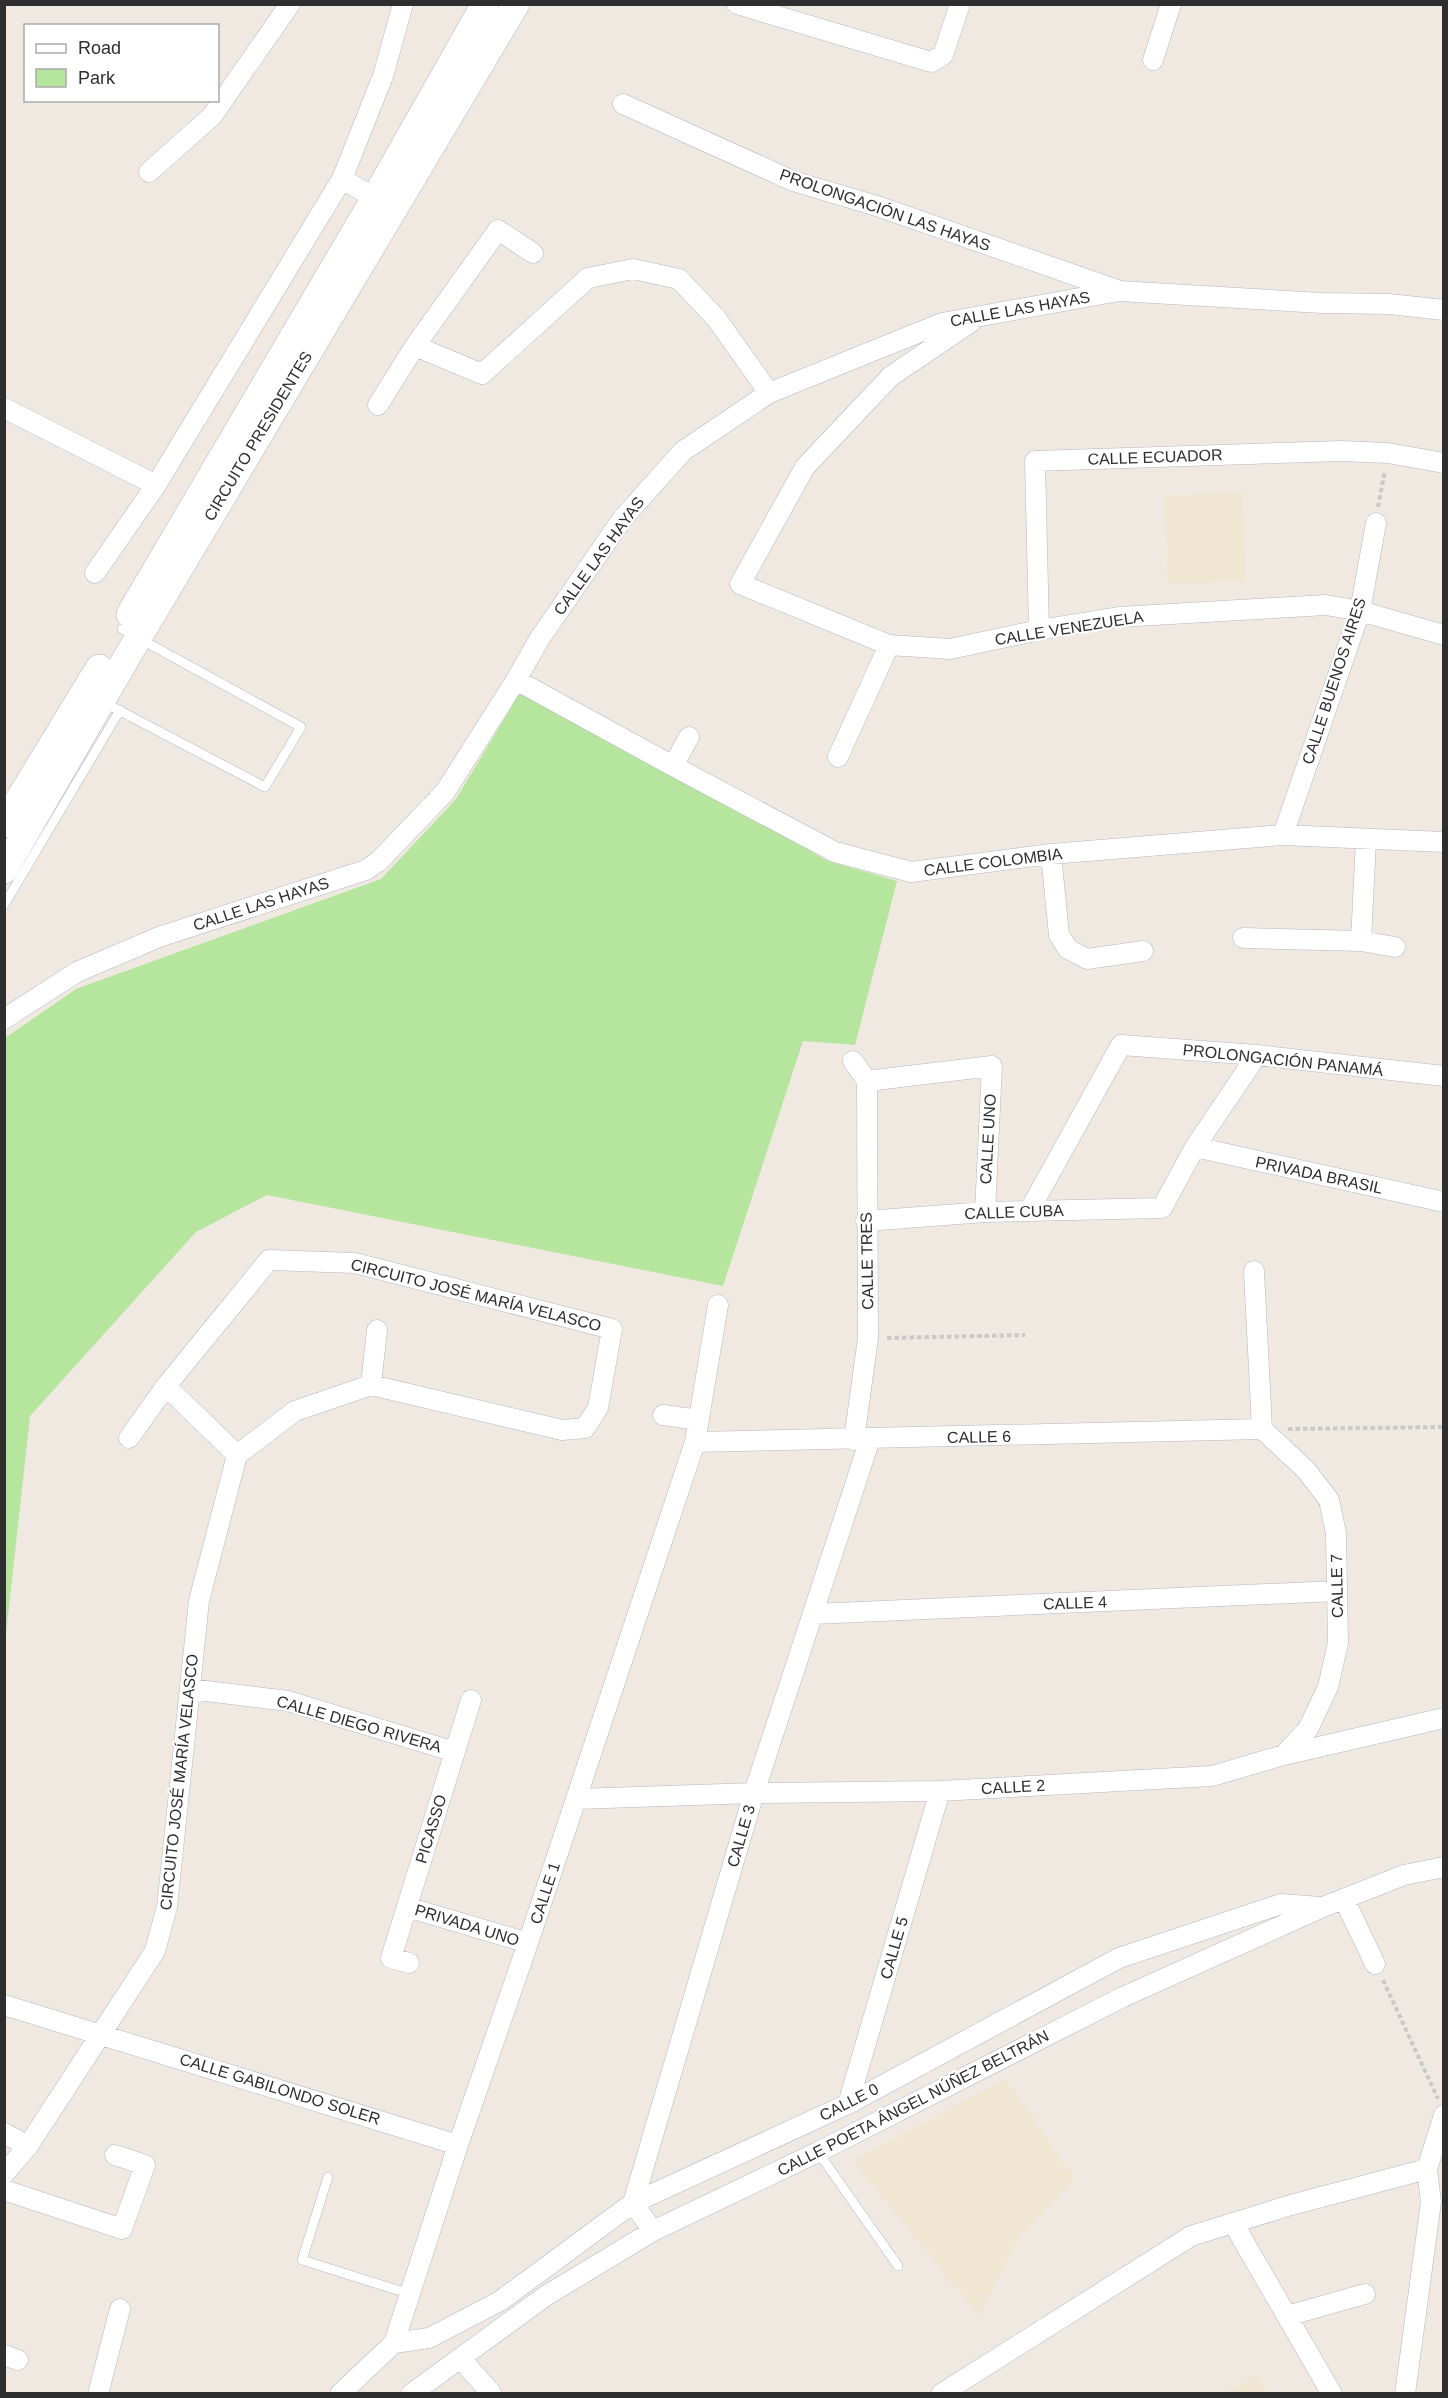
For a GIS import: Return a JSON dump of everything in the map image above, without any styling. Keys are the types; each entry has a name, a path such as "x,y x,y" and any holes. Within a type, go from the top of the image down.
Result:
{"main road":[{"name":"CIRCUITO PRESIDENTES","path":"4,870 102,701 130,634 485,4"},
{"name":"CIRCUITO PRESIDENTES","path":"130,634 516,4"},
{"name":"CIRCUITO PRESIDENTES","path":"4,824 102,701"}],"street":[{"path":"150,172 212,116 290,4"},
{"path":"95,573 156,485 342,179 382,76 403,4"},
{"path":"737,4 931,62 943,56 960,4"},
{"path":"1154,60 1171,4"},
{"name":"PROLONGACIÓN LAS HAYAS","path":"623,104 793,181 877,206 1119,291"},
{"path":"342,179 375,198"},
{"path":"378,405 415,346 498,230 533,253"},
{"path":"415,346 482,374 588,278 633,269 679,279 717,318 769,393"},
{"name":"CALLE LAS HAYAS","path":"4,1019 77,972 159,937 366,870 379,861 445,792 540,638 623,518 683,451 769,393 942,323 1119,291 1322,303 1389,304 1443,310"},
{"name":"CALLE VENEZUELA","path":"976,318 891,376 805,466 740,584 889,645 950,649 1039,630 1119,617 1326,605 1360,611 1443,635"},
{"path":"4,408 156,485"},
{"name":"CALLE ECUADOR","path":"1039,630 1035,461 1341,451 1388,453 1443,463"},
{"name":"CALLE BUENOS AIRES","path":"1283,835 1360,611 1376,523"},
{"path":"838,757 889,645"},
{"name":"CALLE COLOMBIA","path":"516,680 836,852 911,872 1051,854 1283,835 1443,842"},
{"path":"673,766 689,737"},
{"path":"1360,941 1366,840"},
{"path":"1051,854 1059,935 1068,949 1087,959 1143,951"},
{"path":"1243,938 1360,941 1395,947"},
{"name":"PROLONGACIÓN PANAMÁ","path":"1029,1211 1121,1046 1257,1055 1443,1076"},
{"path":"1195,1148 1257,1055"},
{"path":"853,1061 867,1081"},
{"name":"CALLE UNO","path":"867,1081 992,1066 985,1212"},
{"name":"CALLE TRES","path":"862,1440 868,1338 867,1081"},
{"name":"CALLE CUBA","path":"866,1221 985,1212 1162,1208 1195,1148"},
{"name":"PRIVADA BRASIL","path":"1195,1148 1443,1202"},
{"name":"CIRCUITO JOSÉ MARÍA VELASCO","path":"166,1386 269,1260 355,1263 612,1329 598,1408 585,1428 562,1430 371,1385"},
{"path":"1254,1271 1262,1429"},
{"name":"CALLE 1","path":"394,2343 458,2145 695,1443 718,1305"},
{"path":"129,1438 166,1386 237,1455 295,1411 371,1385 377,1330"},
{"path":"663,1415 699,1420"},
{"name":"CALLE 6","path":"695,1443 1262,1429"},
{"name":"CALLE 7","path":"1262,1429 1306,1470 1329,1500 1336,1533 1338,1643 1328,1687 1308,1728 1284,1755"},
{"name":"CALLE 3","path":"633,2203 754,1793 813,1614 862,1440"},
{"name":"CIRCUITO JOSÉ MARÍA VELASCO","path":"4,2174 28,2146 155,1951 167,1907 199,1601 237,1455"},
{"name":"CALLE 4","path":"813,1614 1337,1591"},
{"name":"CALLE DIEGO RIVERA","path":"190,1689 288,1701 455,1752"},
{"name":"PICASSO","path":"400,1960 407,1907 471,1700"},
{"name":"CALLE 2","path":"576,1799 754,1793 940,1791 1212,1776 1284,1755 1443,1718"},
{"name":"CALLE 5","path":"848,2104 940,1791"},
{"name":"CALLE POETA ÁNGEL NÚÑEZ BELTRÁN","path":"411,2394 547,2295 653,2231 818,2152 1123,1997 1323,1907 1404,1875 1443,1867"},
{"path":"1344,1899 1375,1964"},
{"name":"CALLE 0","path":"394,2343 429,2338 500,2301 633,2203 848,2104 1119,1958 1281,1904 1323,1907"},
{"name":"PRIVADA UNO","path":"407,1907 528,1943"},
{"name":"CALLE GABILONDO SOLER","path":"4,2005 458,2145"},
{"path":"1405,2394 1431,2202 1427,2169 1441,2107"},
{"path":"4,2133 28,2146"},
{"path":"4,2190 122,2229 145,2165 115,2156"},
{"path":"941,2394 1191,2236 1291,2205 1427,2169"},
{"path":"633,2203 653,2231"},
{"path":"1233,2223 1332,2394"},
{"path":"1287,2316 1365,2294"},
{"path":"98,2394 120,2309"},
{"path":"340,2394 394,2343"},
{"path":"461,2359 492,2394"}],"lane":[{"path":"4,905 102,701 265,787 301,727 130,634"},
{"path":"818,2152 898,2266"},
{"path":"327,2177 302,2260 410,2294"}],"path":[{"path":"1376,523 1388,453"},
{"path":"868,1338 1024,1335"},
{"path":"1262,1429 1443,1427"},
{"path":"1375,1964 1441,2107"}],"shaded area":[{"path":"1243,493 1245,581 1168,583 1165,495"},
{"path":"1006,2079 1075,2179 1021,2236 978,2316 853,2161"},
{"path":"1257,2374 1268,2393 1226,2393"}],"green space":[{"path":"521,691 828,861 897,881 855,1045 803,1041 723,1286 267,1195 196,1232 30,1416 5,1643 5,1038 76,989 381,879 456,799"}]}
